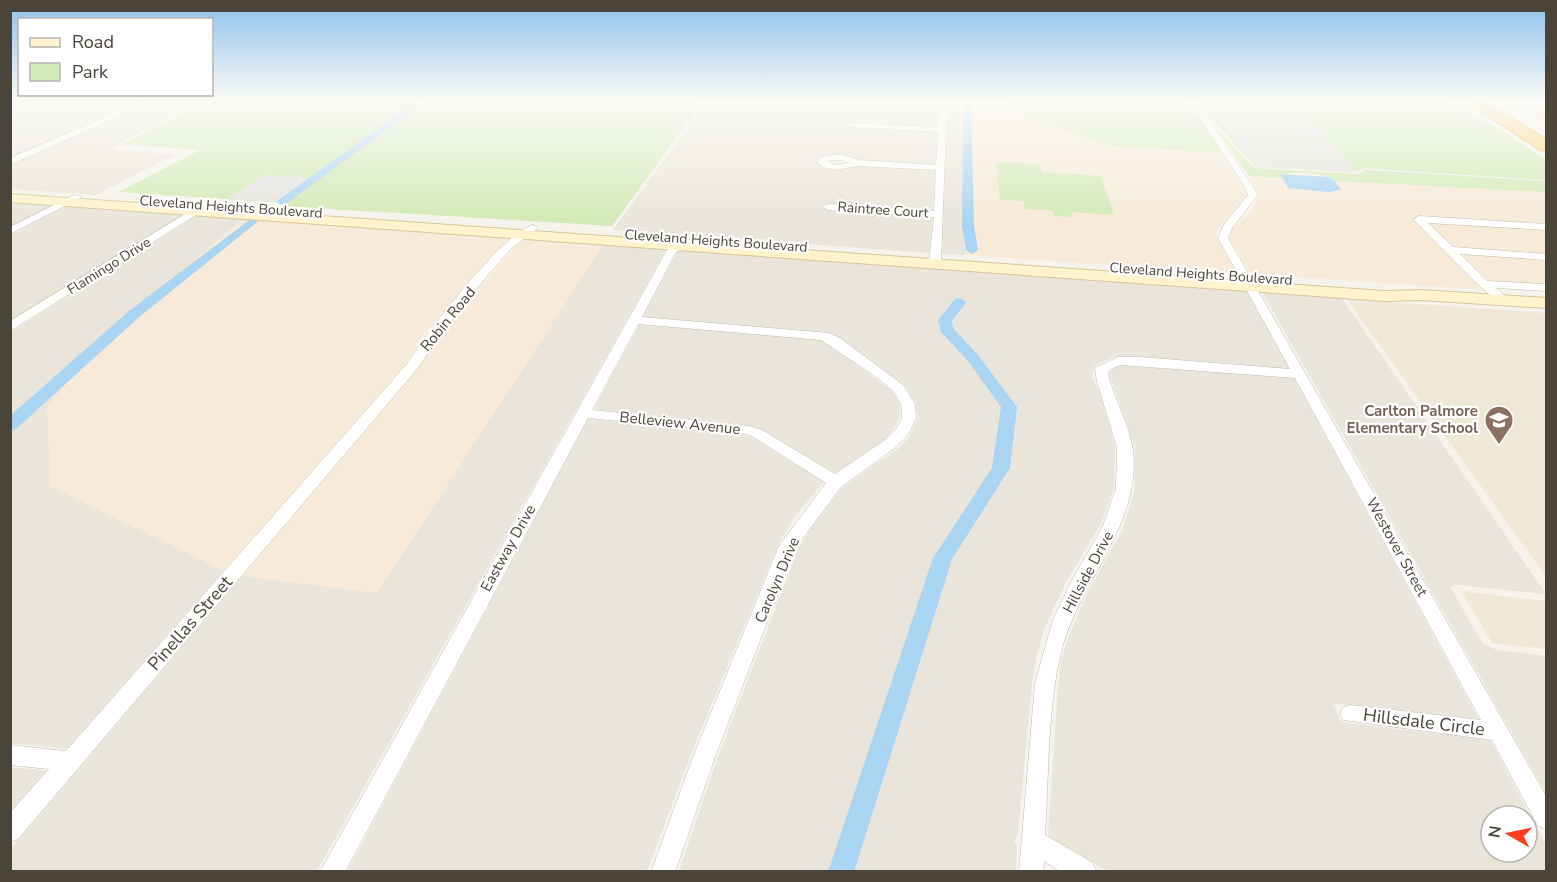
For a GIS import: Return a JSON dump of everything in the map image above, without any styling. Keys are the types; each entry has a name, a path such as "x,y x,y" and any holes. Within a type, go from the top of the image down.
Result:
{"street":[{"path":"10,162 54,142"},
{"path":"935,260 942,142"},
{"name":"Westover Street","path":"1221,142 1253,195 1243,212 1223,232 1223,238 1301,374 1546,818"},
{"path":"857,163 941,168"},
{"name":"Cleveland Heights Boulevard","path":"10,192 71,200"},
{"name":"Cleveland Heights Boulevard","path":"10,198 202,208 690,242 1249,282 1385,296 1421,295 1546,303"},
{"path":"10,231 71,200"},
{"name":"Raintree Court","path":"828,207 939,214"},
{"name":"Flamingo Drive","path":"10,327 202,208"},
{"path":"1504,301 1419,219 1546,227"},
{"name":"Robin Road","path":"369,415 412,366 432,334 527,231"},
{"name":"Eastway Drive","path":"332,872 672,250 690,242"},
{"path":"1449,250 1546,257"},
{"path":"1486,285 1546,288"},
{"name":"Carolyn Drive","path":"633,320 824,336 835,341 892,384 907,403 910,416 901,434 892,444 836,482 806,518 788,546 704,757 663,872"},
{"name":"Hillside Drive","path":"1031,872 1045,683 1056,634 1078,586 1112,528 1124,490 1125,447 1110,396 1101,378 1102,368 1118,361 1140,361 1301,374"},
{"name":"Belleview Avenue","path":"582,413 744,429 757,433 836,482"},
{"name":"Pinellas Street","path":"10,831 369,415"},
{"name":"Hillsdale Circle","path":"1350,714 1498,731"},
{"path":"10,754 70,761"},
{"path":"1033,840 1084,872"}],"shaded area":[{"path":"11,142 49,142 11,159"},
{"path":"59,142 121,142 119,143 122,145 112,150 176,154 96,195 11,189 10,164"},
{"path":"677,142 936,142 935,166 835,160 833,163 935,170 933,211 823,204 821,208 933,216 929,253 613,230"},
{"path":"946,142 961,142 965,255 942,254"},
{"path":"961,142 1099,142 1110,146 1222,153 1244,187 1246,194 1237,210 1216,231 1216,237 1237,274 965,255"},
{"path":"1238,142 1331,142 1357,172 1256,167"},
{"path":"264,175 315,178 282,202 228,199"},
{"path":"1249,176 1282,178 1286,186 1336,192 1341,189 1335,181 1546,192 1546,224 1413,218 1469,277 1486,290 1251,274 1230,239 1231,230 1250,213 1259,197"},
{"path":"11,201 56,204 11,228"},
{"path":"67,205 187,213 11,322 11,235"},
{"path":"199,214 245,217 92,349 50,486 224,571 67,749 11,743 11,332"},
{"path":"245,217 512,236 424,334 404,366 224,571 50,486 47,408 92,349"},
{"path":"1428,222 1546,229 1546,254 1453,248"},
{"path":"524,237 605,242 377,593 242,576 419,367 439,335"},
{"path":"605,242 667,248 317,871 11,872 11,848 242,576 377,593"},
{"path":"685,248 1246,289 1290,369 1137,357 1113,357 1094,366 1092,377 1101,396 1115,446 1114,488 1101,524 1066,582 1044,630 1037,655 1032,681 1018,834 1013,842 1017,845 1016,871 679,871 717,760 798,549 815,521 844,486 899,448 910,436 918,418 916,403 907,388 829,334 642,317 678,251"},
{"path":"1459,253 1546,259 1546,285 1490,282"},
{"path":"1261,290 1341,297 1546,594 1457,585 1450,587 1483,644 1497,650 1546,656 1546,793"},
{"name":"Carlton Palmore Elementary School","path":"1347,299 1546,313 1546,577"},
{"path":"639,324 820,340 829,344 891,390 899,403 900,415 893,431 884,441 835,473 763,430 747,425 593,409"},
{"path":"1123,365 1294,377 1479,720 1333,703 1340,722 1490,740 1524,804 1479,804 1479,864 1539,864 1539,832 1546,845 1546,871 1107,871 1048,836 1061,662 1068,638 1089,590 1122,531 1134,493 1135,448 1109,373 1115,367"},
{"path":"588,419 741,434 751,437 824,482 796,515 778,545 691,754 647,871 347,872"},
{"path":"1461,591 1546,601 1546,649 1492,643"},
{"path":"11,767 48,771 11,814"}],"green space":[{"path":"127,142 673,142 612,226 280,206 284,203 119,192 200,150 123,144"},
{"path":"1099,142 1215,142 1222,153 1110,146"},
{"path":"1226,142 1229,142 1254,168 1358,174 1366,170 1546,181 1546,192 1335,181 1309,173 1281,175 1282,178 1249,176"},
{"path":"1233,142 1519,142 1546,160 1546,180 1362,168 1357,172 1256,167"},
{"path":"996,162 1040,164 1042,172 1101,176 1114,215 1071,212 1072,217 1054,216 1053,210 1025,209 1023,201 1000,200"}],"water":[{"path":"1280,174 1329,177 1341,190 1329,192 1288,188"}],"waterway":[{"path":"282,202 365,142"},
{"path":"967,142 968,226 972,250"},
{"path":"10,425 133,315 252,221"},
{"path":"841,872 943,558 1001,468 1009,407 973,358 946,329 945,320 960,302"}],"place":[{"name":"Carlton Palmore Elementary School","path":"1499,446"}]}
